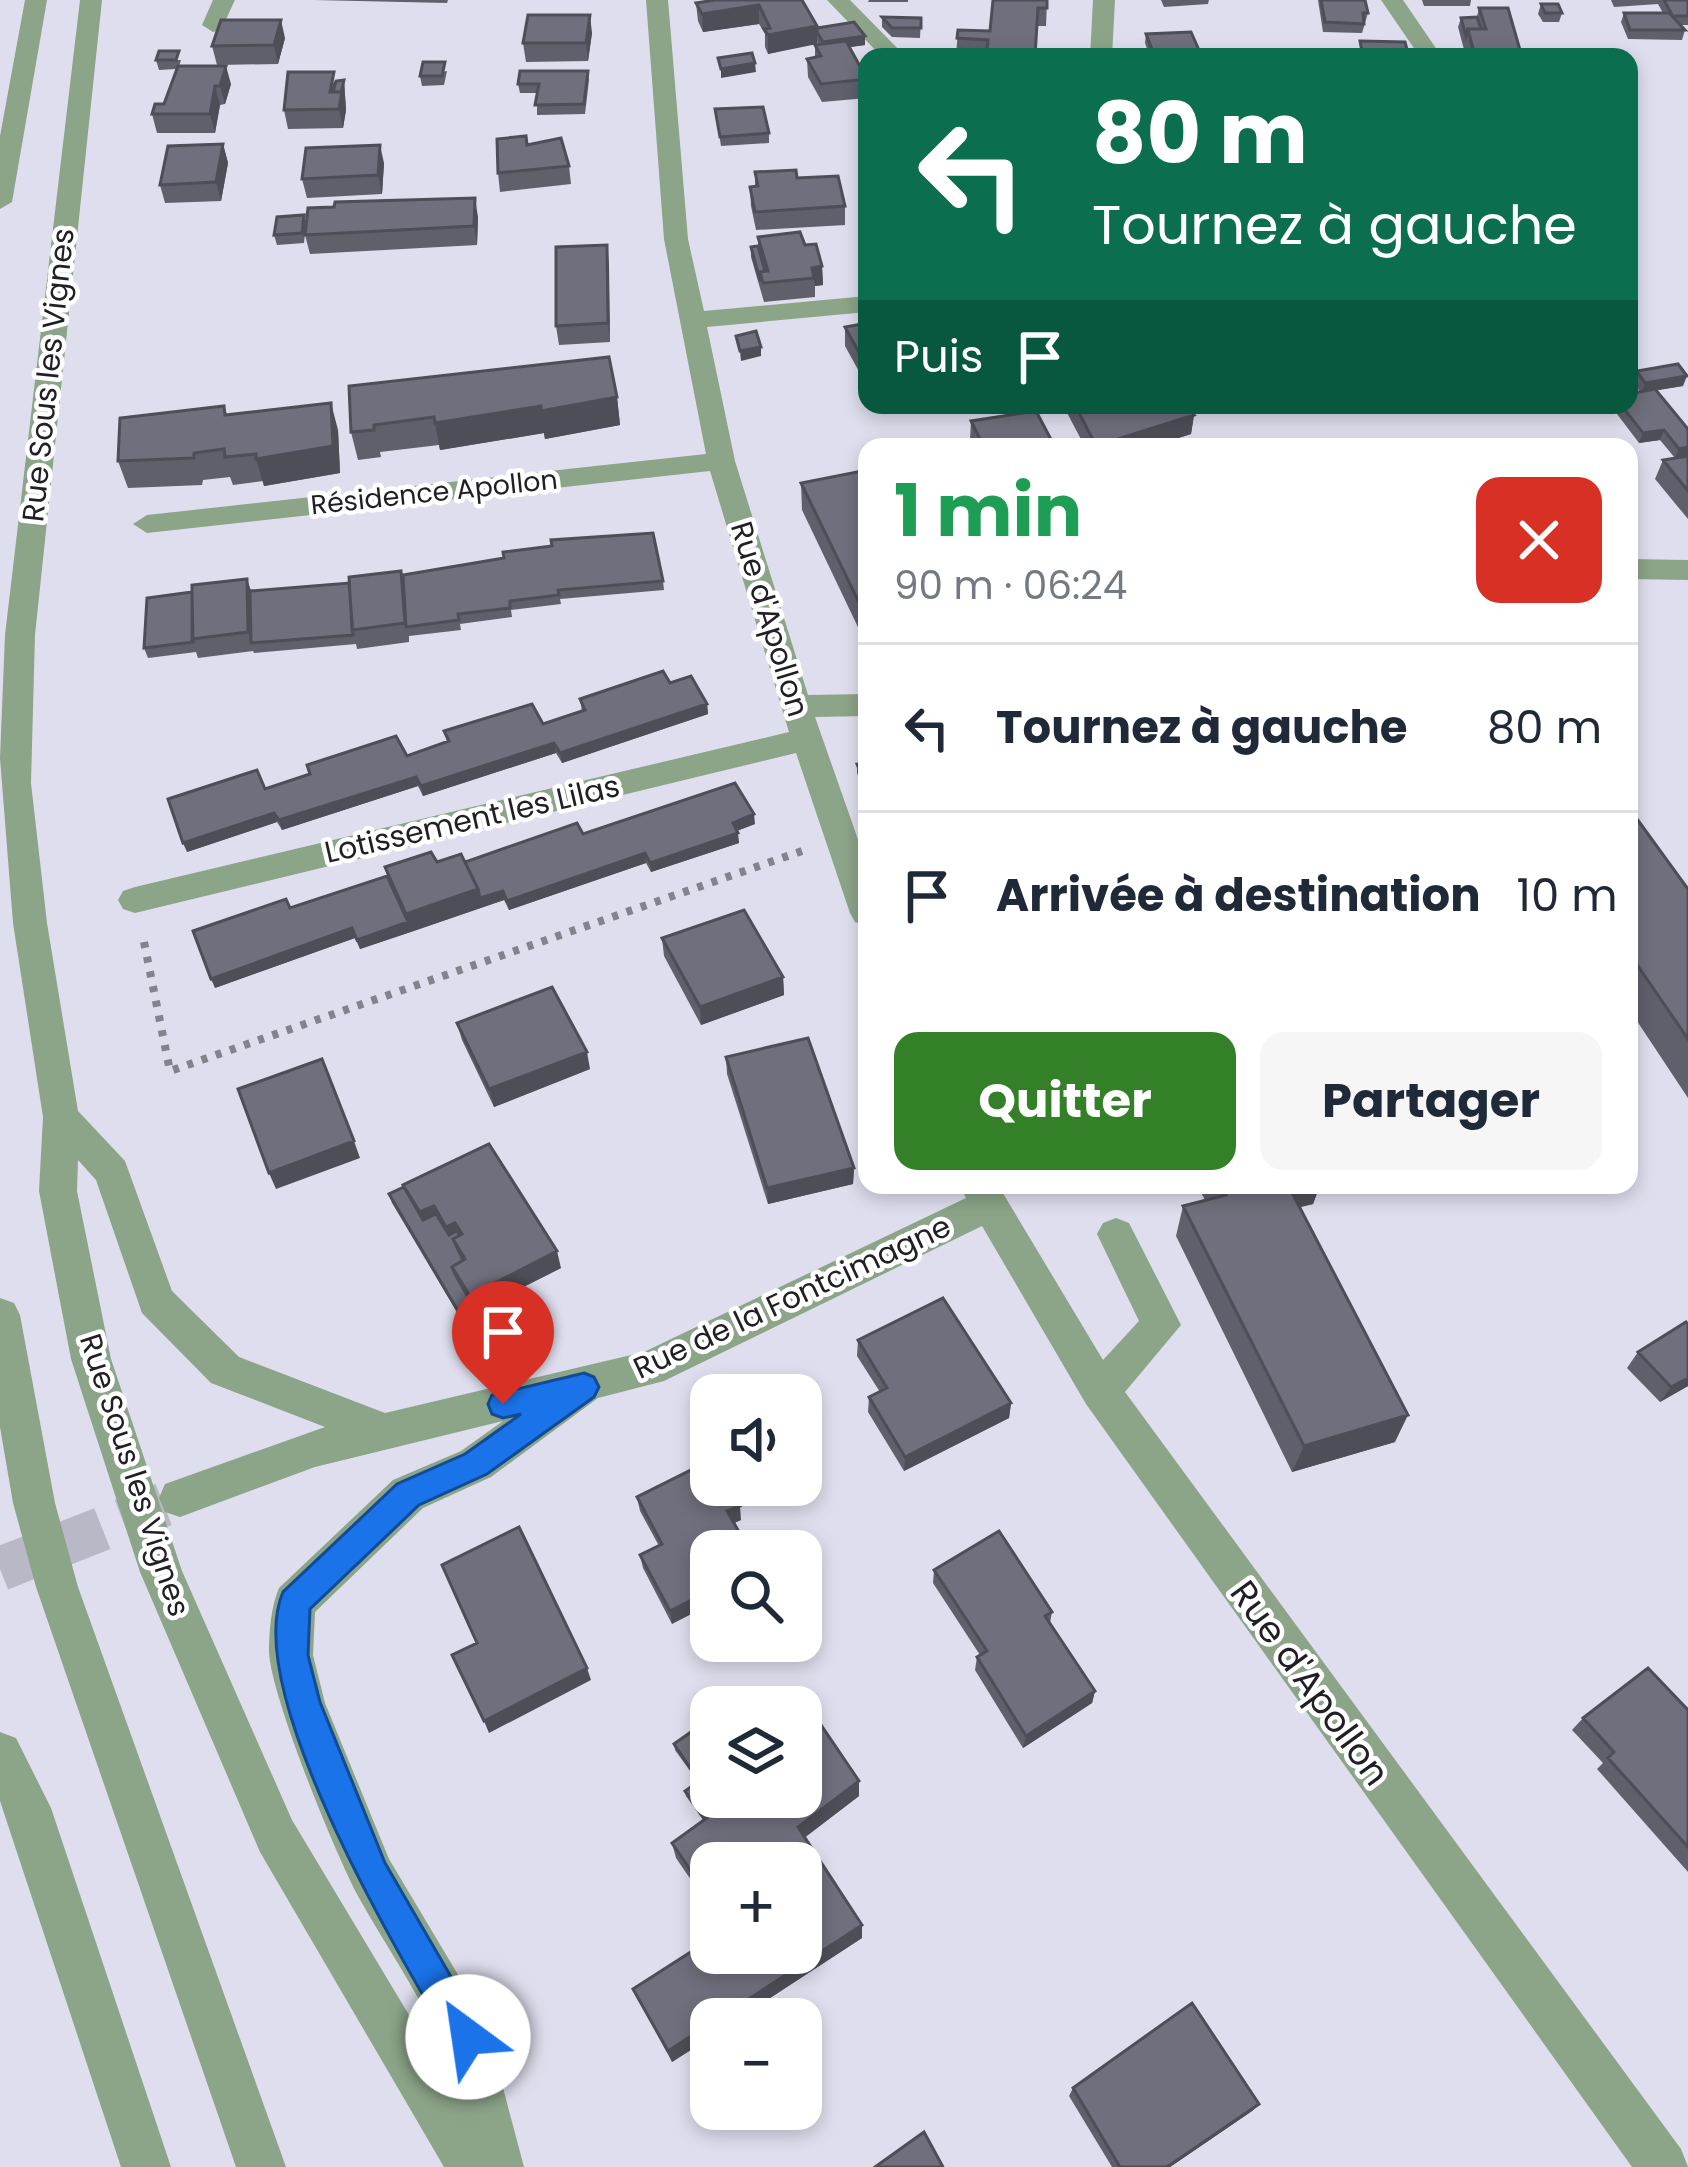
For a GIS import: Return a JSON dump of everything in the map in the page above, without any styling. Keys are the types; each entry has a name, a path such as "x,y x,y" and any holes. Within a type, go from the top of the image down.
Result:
{"street":[{"path":"0,202 36,0"},
{"name":"Rue Sous les Vignes","path":"91,0 20,635 15,783 30,923 61,1117 58,1192 91,1359 161,1572 276,1835 472,2167"},
{"path":"213,25 224,0"},
{"name":"Rue d'Apollon","path":"657,0 676,239 721,461 796,706 858,887"},
{"path":"838,0 886,48"},
{"path":"1101,48 1104,0"},
{"path":"1392,0 1425,48"},
{"path":"694,320 858,305"},
{"name":"Résidence Apollon","path":"146,524 721,461"},
{"path":"1638,569 1688,570"},
{"path":"796,706 858,705"},
{"name":"Lotissement les Lilas","path":"135,900 808,739"},
{"path":"61,1117 112,1172 156,1301 225,1370 382,1430"},
{"name":"Rue d'Apollon","path":"982,1196 1100,1391 1663,2167"},
{"name":"Rue de la Fontcimagne","path":"180,1498 246,1471 382,1430 584,1387 650,1368 982,1196"},
{"path":"1100,1391 1161,1325 1116,1234"},
{"path":"0,1315 34,1503 57,1587 261,2167"},
{"path":"500,2167 468,2037 372,1875 303,1702 291,1655 294,1603 408,1494 476,1464 584,1387"},
{"path":"0,1754 28,1808 146,2167"}],"path":[{"path":"135,900 170,1071 841,838"}],"building":[{"path":"802,0 817,26 768,35 764,29 770,28 759,5 702,14 696,3"},
{"path":"993,0 1047,0 1047,8 1038,8 1036,48 987,48 988,40 957,38 958,30 990,31"},
{"path":"1321,0 1365,0 1364,24 1325,22"},
{"path":"1664,0 1688,0 1688,16 1672,16 1685,30 1630,30 1624,13 1671,13"},
{"path":"1541,4 1558,4 1562,13 1545,13"},
{"path":"1479,8 1508,8 1519,48 1473,48 1468,29 1486,29"},
{"path":"528,15 590,15 586,43 523,43"},
{"path":"882,17 921,18 921,28 892,28"},
{"path":"1477,17 1481,29 1468,29 1466,36 1461,18"},
{"path":"221,20 281,20 274,45 212,46"},
{"path":"854,22 865,36 823,42 817,32 817,28"},
{"path":"1191,32 1198,48 1151,48 1146,34"},
{"path":"846,41 858,63 858,80 821,84 807,59 821,56 815,45"},
{"path":"1360,41 1405,42 1407,48 1361,48"},
{"path":"159,51 179,51 176,60 156,60"},
{"path":"752,53 755,63 721,69 718,58"},
{"path":"423,62 445,62 442,76 420,76"},
{"path":"178,66 226,66 220,86 215,86 210,114 152,114 155,104 164,104"},
{"path":"520,71 588,71 584,104 535,105 539,84 518,84"},
{"path":"288,72 334,72 330,92 342,92 339,109 284,110"},
{"path":"344,80 341,92 333,92 336,81"},
{"path":"763,107 769,133 720,137 715,109"},
{"path":"526,136 527,145 561,138 569,166 498,173 497,139"},
{"path":"223,144 216,182 160,185 168,146"},
{"path":"380,145 378,175 302,179 306,148"},
{"path":"796,170 797,178 838,176 845,206 755,212 750,187 758,186 755,172"},
{"path":"475,198 474,226 305,235 308,208 334,207 335,202"},
{"path":"304,215 302,233 274,235 277,217"},
{"path":"800,232 805,245 816,244 822,266 812,268 814,278 763,283 760,272 768,271 758,237"},
{"path":"607,245 608,323 556,326 556,247"},
{"path":"758,246 765,271 760,272 760,281 751,247"},
{"path":"858,325 858,351 845,327"},
{"path":"756,331 761,347 740,351 736,336"},
{"path":"609,357 617,397 435,423 434,417 351,432 349,386"},
{"path":"1678,364 1687,376 1645,383 1638,371"},
{"path":"1655,389 1688,429 1688,447 1679,449 1664,430 1643,433 1628,414 1638,414 1638,392"},
{"path":"331,403 333,446 256,459 256,454 225,457 224,449 194,453 194,458 118,461 120,418 224,406 225,415"},
{"path":"1038,414 1050,438 980,438 971,421"},
{"path":"1080,414 1194,415 1121,438 1092,438"},
{"path":"1688,456 1688,491 1663,460"},
{"path":"858,472 858,600 801,483"},
{"path":"653,533 663,581 558,590 559,595 510,601 510,608 406,627 403,575 504,558 503,552 552,546 551,540"},
{"path":"401,571 405,623 352,630 349,577"},
{"path":"247,579 248,632 192,639 192,585"},
{"path":"349,583 353,635 251,643 250,591"},
{"path":"192,592 193,642 144,648 147,598"},
{"path":"663,671 670,683 691,676 707,704 560,753 554,743 421,786 416,777 279,820 274,813 183,843 168,799 257,770 265,789 310,774 307,765 396,736 407,756 449,741 444,731 532,704 543,724 585,710 580,699"},
{"path":"735,783 754,814 733,823 738,833 650,863 645,853 507,901 503,891 480,898 465,862 577,823 583,834"},
{"path":"1638,820 1688,889 1688,1039 1638,966"},
{"path":"431,852 437,862 461,854 478,889 406,914 385,867"},
{"path":"387,876 408,922 357,940 352,928 211,979 193,931 286,899 290,908"},
{"path":"744,910 783,977 700,1007 662,938"},
{"path":"552,987 587,1052 489,1089 457,1023"},
{"path":"808,1038 854,1168 767,1188 726,1057"},
{"path":"322,1059 354,1141 269,1173 238,1089"},
{"path":"489,1144 557,1251 470,1296 452,1267 465,1259 453,1239 462,1234 455,1223 446,1227 434,1206 420,1212 403,1185"},
{"path":"404,1187 423,1220 436,1214 449,1235 457,1231 460,1235 453,1239 463,1260 452,1267 455,1274 472,1304 487,1296 489,1302 461,1316 389,1194"},
{"path":"1293,1194 1408,1415 1304,1446 1183,1206 1226,1195"},
{"path":"943,1298 1011,1403 905,1457 869,1397 887,1388 858,1340"},
{"path":"1686,1322 1688,1378 1671,1387 1638,1352"},
{"path":"690,1470 690,1506 740,1506 727,1511 738,1530 690,1530 690,1601 670,1611 640,1555 662,1544 637,1497"},
{"path":"519,1527 587,1668 484,1721 452,1655 477,1643 442,1565"},
{"path":"999,1531 1052,1612 1045,1616 1095,1691 1026,1736 977,1657 987,1651 934,1570"},
{"path":"1648,1668 1688,1710 1688,1847 1608,1758 1614,1752 1583,1718"},
{"path":"822,1726 859,1781 822,1809"},
{"path":"690,1733 690,1768 674,1744"},
{"path":"707,1818 810,1818 798,1827 808,1842 690,1842 690,1869 672,1843"},
{"path":"822,1864 862,1925 822,1951"},
{"path":"690,1952 690,1974 787,1974 750,1998 690,1998 690,2037 668,2051 633,1989"},
{"path":"1192,2003 1259,2104 1167,2167 1120,2167 1073,2088"},
{"path":"924,2132 943,2167 875,2167"}],"tunnel":[{"path":"0,1569 180,1498"}],"route":[{"path":"468,2037 372,1875 303,1702 291,1655 294,1603 408,1494 476,1464 584,1387 503,1404"}]}
